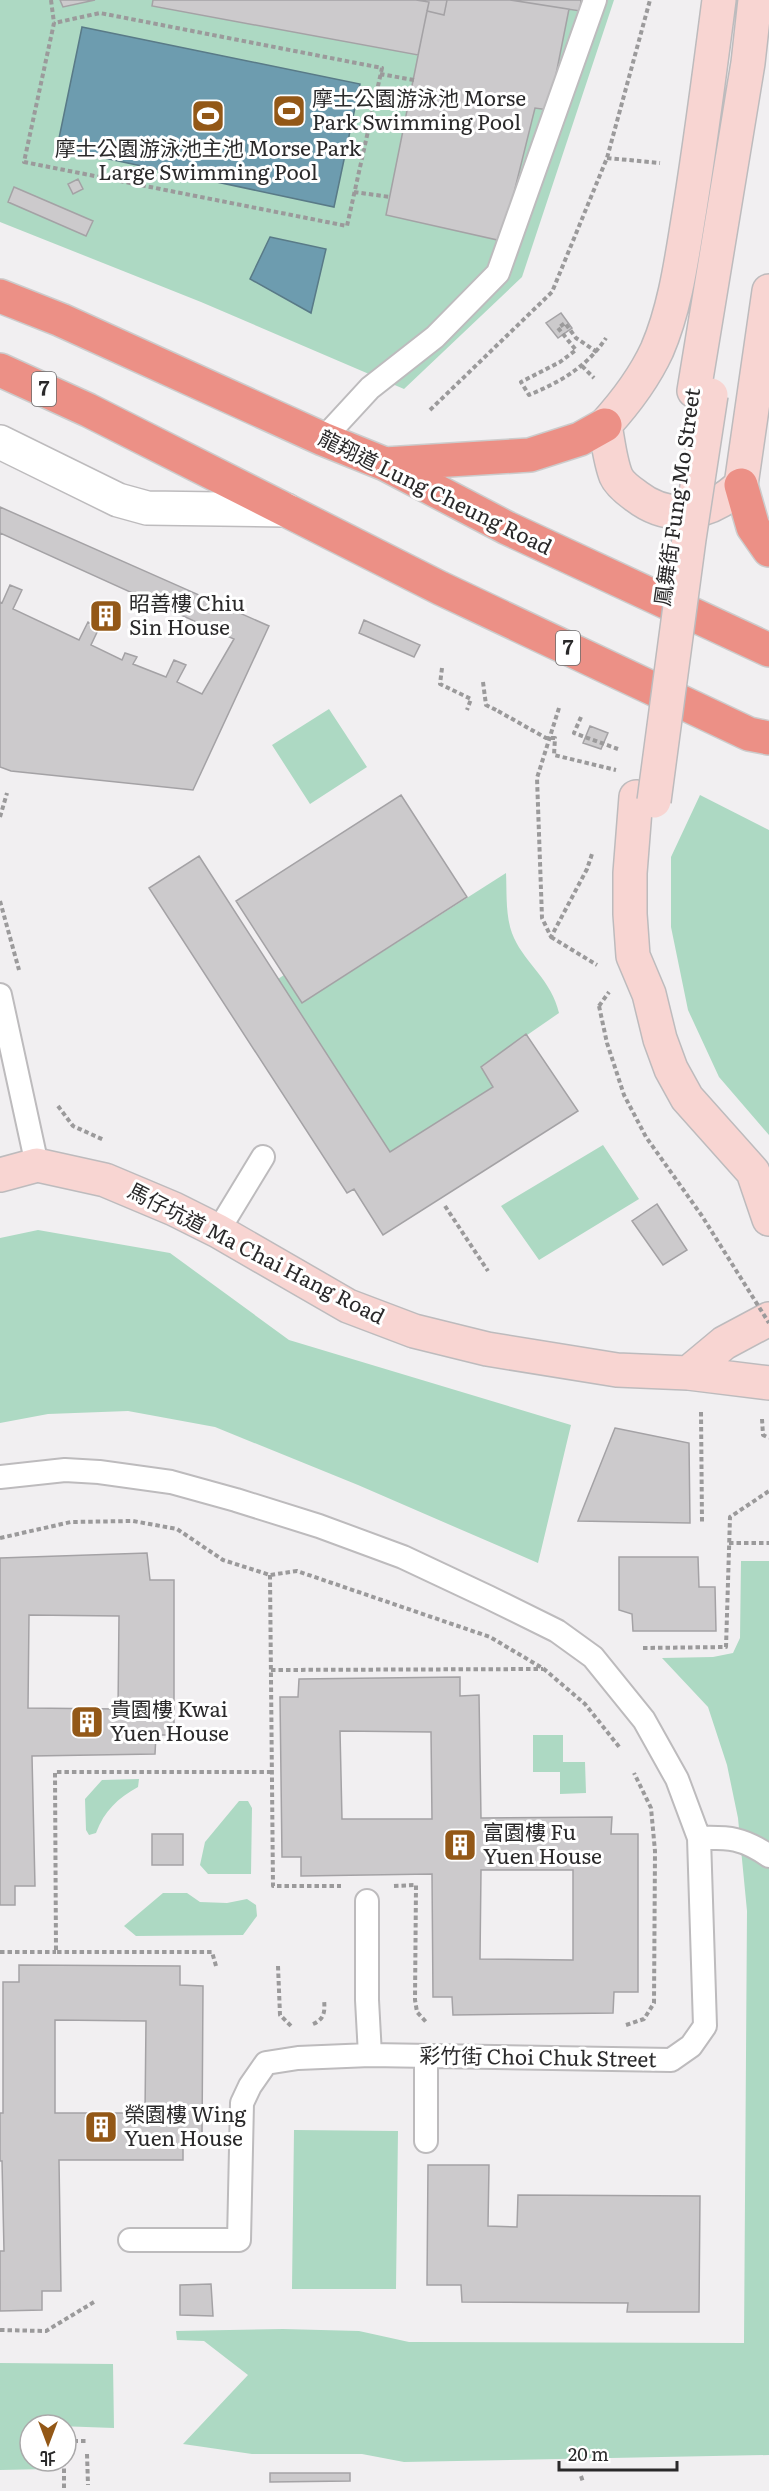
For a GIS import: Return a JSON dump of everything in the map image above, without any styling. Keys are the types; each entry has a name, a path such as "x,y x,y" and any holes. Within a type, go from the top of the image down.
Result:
{"highway":[{"name":"龍翔道 Lung Cheung Road","path":"0,296 71,324 323,439 385,464 507,528 769,650"},
{"name":"7","path":"0,370 88,410 440,588 762,740"},
{"path":"385,464 530,455 580,439 605,425"},
{"path":"741,485 753,527 769,550"}],"main road":[{"path":"719,0 681,265 668,321 649,367 625,403 605,425 616,477 647,505 668,511 691,512 713,507 741,485 769,291"},
{"name":"鳳舞街 Fung Mo Street","path":"755,0 703,393 689,539 645,799 649,994 660,1039 671,1069 687,1098 761,1176 769,1219"},
{"name":"鳳舞街 Fung Mo Street","path":"703,393 769,24"},
{"path":"0,1175 37,1164"},
{"name":"馬仔坑道 Ma Chai Hang Road","path":"37,1164 105,1180 174,1209 218,1231 348,1306 414,1332 487,1349 617,1370 688,1373 769,1383"},
{"path":"688,1373 724,1343 769,1321"}],"street":[{"path":"0,442 118,500 147,508 286,510"}],"lane":[{"path":"323,439 370,388 435,337 498,273 595,0"},
{"path":"0,995 37,1164"},
{"path":"218,1231 263,1157"},
{"name":"彩竹街 Choi Chuk Street","path":"0,1477 64,1470 99,1472 171,1482 319,1526 403,1557 557,1631 593,1657 644,1720 677,1779 699,1838 705,2026 691,2046 670,2060 370,2055 298,2058 266,2063 250,2086 242,2103 239,2240 130,2240"},
{"path":"699,1838 728,1837 758,1848 769,1856"},
{"path":"367,1901 367,2000 370,2055"},
{"path":"426,2057 426,2141"}],"path":[{"path":"51,0 54,23 24,162 346,226 382,68 100,13 54,23"},
{"path":"430,410 552,292 607,158 650,0"},
{"path":"380,74 414,80"},
{"path":"607,158 668,163"},
{"path":"354,192 390,197"},
{"path":"597,352 576,338 565,323 558,328 576,350 560,362 521,382 529,394 573,372 597,352 606,338"},
{"path":"582,366 594,378"},
{"path":"442,668 440,684 471,699 466,710"},
{"path":"483,682 486,705 546,738 555,738 554,755 616,770"},
{"path":"559,708 537,778 542,918 551,937 606,970"},
{"path":"581,717 574,733 618,749"},
{"path":"0,817 7,793"},
{"path":"551,937 587,869 594,846"},
{"path":"610,990 599,1006 607,1043 624,1095 646,1137 702,1216 769,1321"},
{"path":"73,1126 105,1140"},
{"path":"445,1206 488,1271"},
{"path":"701,1408 702,1522"},
{"path":"762,1417 763,1435 769,1438"},
{"path":"643,1648 726,1647 730,1517 769,1491"},
{"path":"0,1538 71,1522 133,1521 177,1528 224,1560 270,1575 297,1571 490,1637 544,1669 585,1704 624,1753"},
{"path":"729,1543 769,1543"},
{"path":"270,1575 273,1886 305,1886"},
{"path":"271,1670 544,1669"},
{"path":"56,1952 55,1772 272,1772"},
{"path":"621,2027 644,2019 654,2003 655,1851 651,1808 633,1772"},
{"path":"0,1952 212,1952 216,1966"},
{"path":"278,1966 279,2015 291,2026 298,2026"},
{"path":"306,2026 320,2021 325,2011 324,1999"},
{"path":"415,2000 417,2012 428,2024"},
{"path":"0,2330 46,2331 94,2302"},
{"path":"78,2441 87,2441"},
{"path":"87,2454 88,2485"},
{"path":"64,2473 64,2491"},
{"path":"581,2476 583,2482"}],"green space":[{"name":"摩士公園游泳池 Morse Park Swimming Pool","path":"0,0 614,0 522,277 404,389 201,302 0,222"},
{"path":"329,709 367,767 310,804 272,745"},
{"path":"700,795 769,830 769,1135 719,1077 688,1010 671,927 671,857"},
{"path":"506,873 507,906 511,931 519,947 551,991 559,1013 481,1067 493,1087 390,1152 278,979 284,975 302,1003"},
{"path":"603,1145 639,1199 539,1260 501,1206"},
{"path":"38,1230 170,1253 289,1340 571,1425 538,1563 358,1485 215,1427 128,1411 48,1414 0,1423 0,1238"},
{"path":"741,1561 769,1561 769,2455 404,2462 362,2454 252,2454 183,2444 248,2375 204,2341 177,2340 176,2331 283,2329 359,2331 409,2342 744,2343 747,1911 738,1818 727,1765 708,1707 662,1658 713,1657 733,1653 740,1638"},
{"path":"533,1735 563,1735 563,1762 585,1762 586,1793 560,1794 560,1772 533,1772"},
{"path":"139,1779 138,1787 112,1806 96,1833 89,1835 86,1830 85,1799 102,1780"},
{"path":"239,1801 248,1801 252,1808 251,1874 208,1874 200,1865 205,1842"},
{"path":"163,1893 187,1893 200,1902 227,1903 247,1899 256,1905 257,1916 243,1935 136,1936 124,1926"},
{"path":"294,2130 398,2131 396,2289 292,2289"},
{"path":"0,2363 113,2364 114,2428 78,2427 78,2413 18,2413 18,2470 0,2470"}],"water":[{"name":"摩士公園游泳池主池 Morse Park Large Swimming Pool","path":"82,27 360,84 334,207 57,148"},
{"path":"270,237 326,249 311,313 250,279"}],"building":[{"path":"60,0 95,0 63,7"},
{"path":"153,0 416,0 429,2 418,55 152,6"},
{"path":"416,0 447,0 444,15 427,11 429,2"},
{"path":"447,0 511,0 569,9 549,110 535,108 502,241 386,215 427,11 444,15"},
{"path":"510,0 581,0 580,11"},
{"path":"78,179 83,189 73,194 68,184"},
{"path":"14,187 93,221 86,236 8,202"},
{"path":"561,313 572,328 558,338 546,323"},
{"path":"0,507 269,626 193,790 11,771 0,767"},
{"name":"昭善樓 Chiu Sin House","path":"0,533 234,639 202,694 177,682 186,665 174,660 166,677 133,664 137,657 125,653 122,660 91,645 99,628 88,622 79,640 13,609 22,590 10,585 2,603 0,602"},
{"path":"364,620 420,645 414,657 359,633"},
{"path":"590,726 608,733 601,749 583,743"},
{"path":"401,795 467,897 302,1003 236,901"},
{"path":"199,856 390,1152 493,1087 481,1067 526,1034 578,1111 383,1235 354,1189 347,1193 149,888"},
{"path":"657,1204 687,1250 663,1265 632,1221"},
{"path":"615,1428 689,1443 690,1523 578,1521"},
{"name":"貴園樓 Kwai Yuen House","path":"147,1553 150,1580 174,1580 174,1735 156,1735 155,1754 32,1756 35,1886 15,1886 15,1905 0,1905 0,1558","holes":["29,1615 119,1616 118,1709 28,1708"]},
{"path":"619,1557 698,1557 699,1587 715,1587 716,1631 633,1631 632,1614 619,1610"},
{"name":"富園樓 Fu Yuen House","path":"460,1677 460,1696 479,1695 481,1818 612,1817 611,1834 638,1834 638,1992 614,1992 613,2013 453,2015 452,1997 433,1997 432,1874 301,1876 301,1857 282,1857 280,1697 298,1697 299,1679","holes":["340,1731 431,1732 432,1819 342,1819","481,1870 573,1870 573,1960 480,1959"]},
{"path":"152,1834 183,1834 183,1865 152,1865"},
{"name":"榮園樓 Wing Yuen House","path":"19,1965 180,1966 180,1985 203,1986 202,2140 183,2140 183,2160 59,2160 61,2291 42,2291 42,2310 0,2311 0,2251 4,2251 2,2161 0,2161 0,2113 3,2113 3,1982 19,1982","holes":["55,2020 146,2021 145,2113 55,2113"]},
{"path":"428,2165 489,2165 488,2226 517,2227 518,2195 700,2196 699,2312 627,2312 628,2303 462,2302 461,2285 427,2285"},
{"path":"211,2284 213,2316 180,2315 180,2285"},
{"path":"270,2473 350,2473 350,2481 270,2482"}],"place":[{"name":"摩士公園游泳池 Morse Park Swimming Pool","path":"289,111"},
{"name":"摩士公園游泳池主池 Morse Park Large Swimming Pool","path":"208,116"},
{"name":"昭善樓 Chiu Sin House","path":"106,616"},
{"name":"貴園樓 Kwai Yuen House","path":"87,1722"},
{"name":"富園樓 Fu Yuen House","path":"460,1845"},
{"name":"榮園樓 Wing Yuen House","path":"101,2127"}]}
